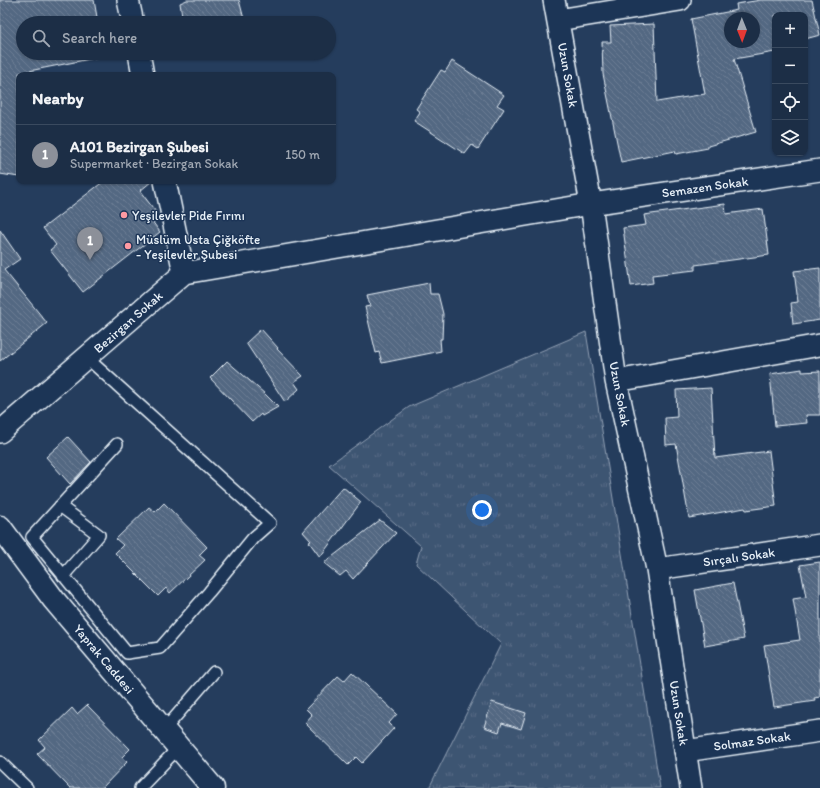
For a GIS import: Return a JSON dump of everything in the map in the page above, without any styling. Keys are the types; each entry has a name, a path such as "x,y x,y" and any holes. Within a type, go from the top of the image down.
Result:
{"street":[{"path":"128,0 131,16"},
{"name":"Uzun Sokak","path":"554,0 591,204 616,381 657,569 684,751 691,788"},
{"path":"558,20 680,0"},
{"path":"140,60 142,72"},
{"name":"Semazen Sokak","path":"184,273 591,204 820,170"},
{"path":"166,184 184,273"},
{"name":"Bezirgan Sokak","path":"0,432 184,273"},
{"path":"616,381 820,345"},
{"name":"Yaprak Caddesi","path":"0,527 54,600 212,788"},
{"name":"Sırçalı Sokak","path":"657,569 820,545"},
{"name":"Solmaz Sokak","path":"684,751 820,731"}],"lane":[{"path":"87,358 270,524 253,538 209,592 160,648 127,653 32,537 117,444"},
{"path":"60,506 99,535 63,576"},
{"path":"164,730 214,672"},
{"path":"140,788 179,747"},
{"path":"0,762 28,788"}],"green space":[{"path":"586,332 660,788 429,788 501,644 416,564 421,546 329,465 409,407"}],"building":[{"path":"0,0 94,0 97,16 16,16 16,60 85,60 24,72 16,72 16,177 0,174"},
{"path":"187,0 239,0 243,16 182,16 180,3"},
{"path":"761,0 812,0 820,35 808,38 808,12 772,12 772,53 734,59 756,132 708,146 708,148 676,154 675,151 621,162 603,74 602,42 611,42 610,26 654,24 657,102 705,94 691,19 724,13 724,48 760,48 760,12 727,12 737,10 736,4"},
{"path":"452,61 504,95 497,105 504,109 478,149 472,145 465,154 414,121 420,112 416,109 441,70 445,72"},
{"path":"100,184 148,184 140,191 156,212 149,217 160,232 83,292 50,250 56,245 43,228"},
{"path":"725,204 726,214 763,209 769,255 695,265 695,270 652,275 653,283 631,286 623,228 646,225 644,215"},
{"path":"0,230 20,259 4,270 47,323 0,361"},
{"path":"820,268 820,320 793,324 791,303 798,302 794,271"},
{"path":"429,283 430,294 438,294 443,314 442,339 440,339 441,351 382,363 379,352 376,353 365,307 370,306 367,295"},
{"path":"261,329 278,348 277,349 303,376 294,382 299,389 285,402 246,343"},
{"path":"227,361 278,407 262,416 261,414 252,422 210,378"},
{"path":"802,369 802,372 820,371 820,415 806,415 807,423 775,426 770,374"},
{"path":"711,388 715,458 769,451 776,506 746,510 745,508 689,518 676,444 666,445 665,418 677,417 676,390"},
{"path":"68,437 91,462 70,484 46,457"},
{"path":"343,487 361,502 320,557 309,542 311,541 303,532"},
{"path":"164,503 207,547 199,555 205,560 170,593 166,588 158,596 115,553 123,545 116,539 149,507 155,512"},
{"path":"380,520 396,533 353,579 346,571 340,576 324,563"},
{"path":"820,562 820,697 814,698 815,701 774,707 764,645 800,640 793,599 806,597 800,565"},
{"path":"733,583 744,639 705,646 695,590"},
{"path":"352,672 397,714 389,723 394,728 362,763 356,757 348,765 305,723 312,715 306,709 338,676 344,681"},
{"path":"492,702 526,713 521,729 502,723 499,732 484,727"},
{"path":"87,705 130,749 122,757 127,762 102,788 70,788 37,754 45,747 39,740 72,708 77,714"}],"place":[{"name":"Yeşilevler Pide Fırını","path":"124,215"},
{"name":"Müslüm Usta Çiğköfte - Yeşilevler Şubesi","path":"128,246"},
{"name":"A101 Bezirgan Şubesi","path":"90,260"}]}
